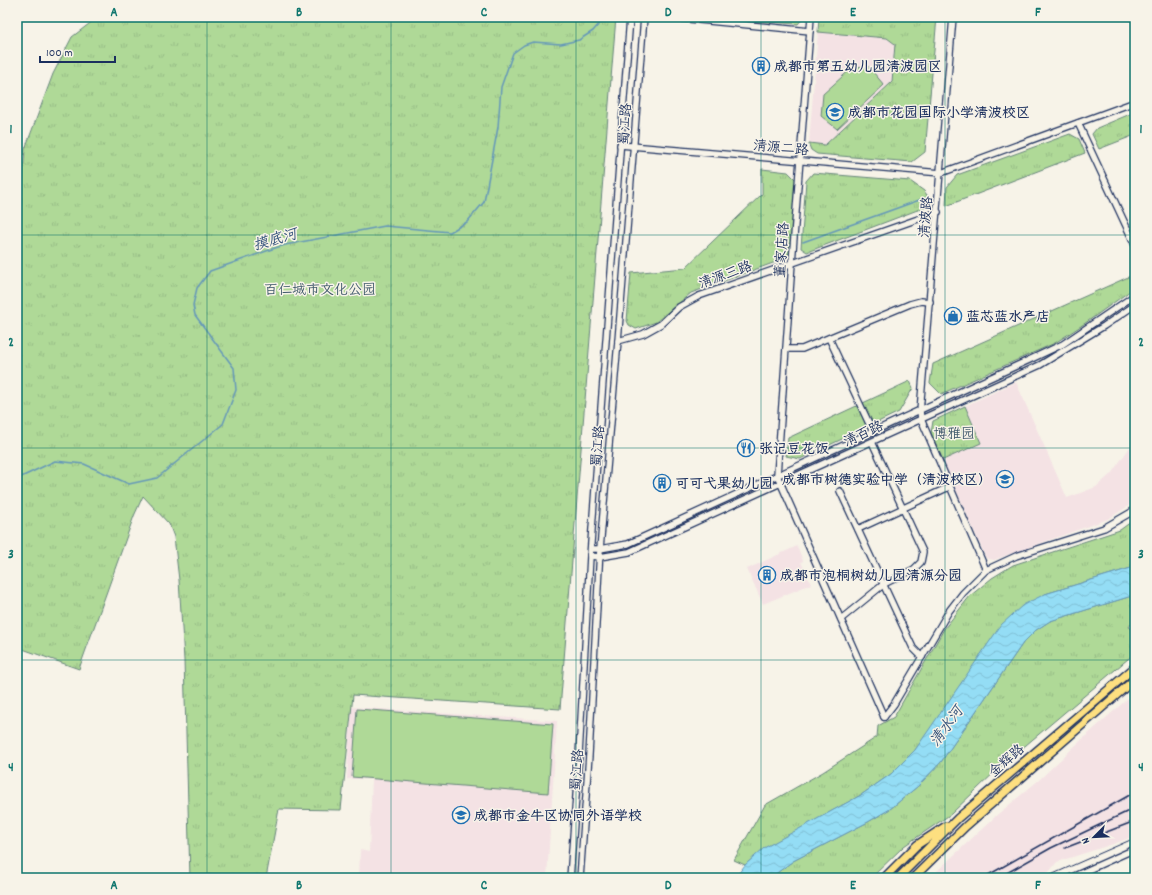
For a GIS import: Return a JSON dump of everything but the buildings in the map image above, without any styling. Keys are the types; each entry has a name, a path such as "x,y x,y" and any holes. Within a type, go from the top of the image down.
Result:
{"main road":[{"name":"金辉路","path":"898,878 958,818 1135,667"},
{"name":"金辉路","path":"913,878 966,826 1135,679"},
{"path":"884,878 917,845 958,818"}],"street":[{"name":"蜀江路","path":"570,878 590,556 630,17"},
{"name":"蜀江路","path":"580,878 589,756 600,549 644,17"},
{"path":"668,17 810,31"},
{"name":"董家店路","path":"777,475 811,17"},
{"name":"清波路","path":"953,17 938,212 920,411 921,419 949,487 986,570"},
{"path":"941,173 1135,102"},
{"path":"1078,123 1135,245"},
{"name":"清源二路","path":"620,145 941,173"},
{"name":"清源三路","path":"618,341 643,334 661,324 680,307 699,296 938,212"},
{"name":"清百路","path":"591,549 600,549 628,544 920,411 1063,344 1135,295"},
{"path":"786,349 802,349 910,304 921,301 930,302"},
{"name":"清百路","path":"590,556 600,557 629,552 1040,365 1104,326 1135,305"},
{"path":"829,338 873,432"},
{"path":"841,619 884,584 914,569 921,562 923,552 872,442"},
{"path":"777,475 884,717 894,704 948,611 986,570 1016,556 1104,528 1135,509"},
{"path":"858,529 949,487"},
{"path":"840,491 914,648 922,657"},
{"path":"1070,878 1135,849"}],"shaded area":[{"name":"成都市花园国际小学清波校区","path":"818,32 887,38 895,44 892,82 825,145 809,143"},
{"name":"成都市树德实验中学（清波校区）","path":"1016,382 1067,498 1096,487 1111,474 1135,440 1135,502 1108,519 994,560 986,558 943,460 981,443 965,406"},
{"path":"797,546 803,561 801,562 811,584 763,604 747,569"},
{"path":"1135,692 1135,836 1057,862 1044,878 940,878 936,872 998,814 1039,780"},
{"name":"成都市金牛区协同外语学校","path":"351,707 557,721 547,878 359,878 360,850 369,852 372,779 347,779"}],"green space":[{"name":"百仁城市文化公园","path":"98,17 616,17 560,709 353,695 341,810 279,809 266,878 190,878 184,660 179,580 174,537 169,524 143,496 134,516 79,669 17,647 17,259 25,149 53,74 72,37"},
{"path":"753,17 804,17 798,24 752,21"},
{"path":"819,17 937,17 925,152 912,162 817,154 811,150 809,143 825,145 892,82 895,44 887,38 818,32"},
{"path":"868,66 884,85 837,129 821,116 823,94 853,67"},
{"path":"1135,112 1135,135 1099,149 1092,134 1097,128"},
{"path":"1070,134 1079,139 1085,153 946,206 947,187 957,175"},
{"path":"762,169 788,172 796,180 790,252 784,259 691,293 656,322 636,329 629,325 627,321 631,273 685,268 762,194"},
{"path":"813,173 910,181 924,191 930,199 928,206 807,252 801,248 806,181"},
{"path":"1135,274 1134,288 1055,343 941,394 930,383 933,364"},
{"path":"910,381 913,388 899,412 800,459 786,456 788,438"},
{"name":"博雅园","path":"965,406 981,443 943,460 931,433 933,421"},
{"path":"1135,519 1135,565 1131,568 1045,594 915,750 891,774 861,795 765,848 745,865 734,860 765,805 823,772 877,737 878,726 894,717 944,629 970,596 992,578 1013,565 1120,530"},
{"path":"1135,595 1135,619 1129,627 1135,631 1135,653 1000,767 951,814 904,846 871,878 770,878 793,861 890,809 918,786 941,762 1023,643 1036,630 1050,621"},
{"path":"357,709 553,724 548,793 352,777"}],"water":[{"name":"清水河","path":"1135,565 1135,595 1050,621 1036,630 1023,643 941,762 918,786 890,809 793,861 770,878 735,878 745,865 764,848 861,795 891,774 915,750 1001,625 1023,605 1045,594 1131,568"}],"waterway":[{"name":"摸底河","path":"17,479 55,461 84,464 129,484 157,478 223,424 236,390 234,368 195,315 193,305 197,288 210,271 285,245 385,226 450,232 467,222 484,202 498,127 501,87 513,53 524,45 533,42 561,44 579,40 593,31 605,17"},
{"path":"803,242 925,198"}],"tram line":[{"path":"1044,878 1135,838"}],"railway":[{"path":"983,878 1135,792"},
{"path":"998,878 1051,848 1135,808"},
{"path":"1065,848 1135,821"},
{"path":"1020,878 1036,874"}],"place":[{"name":"成都市第五幼儿园清波园区","path":"761,66"},
{"name":"成都市花园国际小学清波校区","path":"835,112"},
{"name":"蓝芯蓝水产店","path":"953,316"},
{"name":"张记豆花饭","path":"746,448"},
{"name":"成都市树德实验中学（清波校区）","path":"1005,479"},
{"name":"可可弋果幼儿园","path":"662,483"},
{"name":"成都市泡桐树幼儿园清源分园","path":"767,575"},
{"name":"成都市金牛区协同外语学校","path":"461,815"}]}
